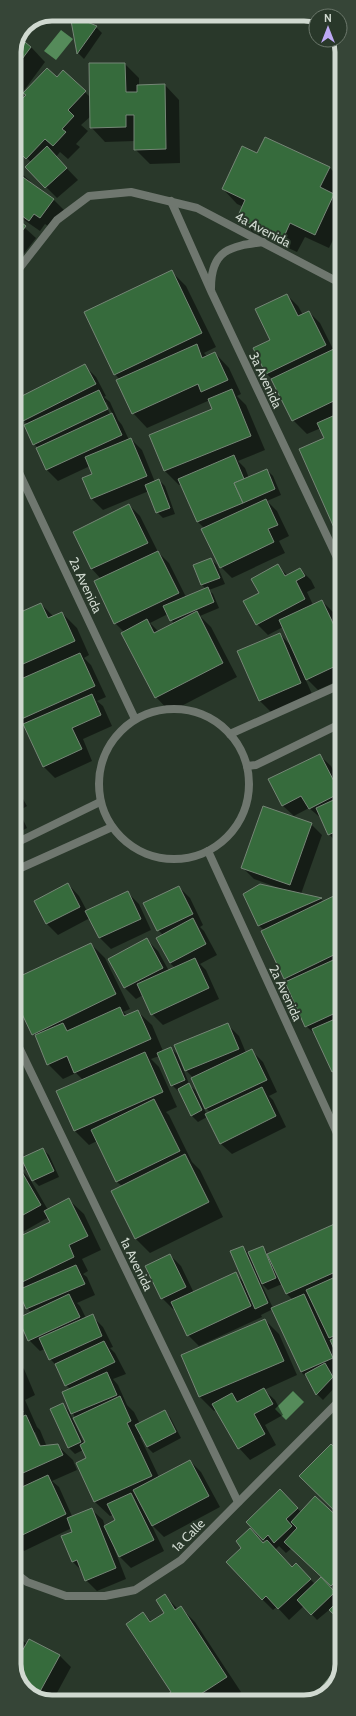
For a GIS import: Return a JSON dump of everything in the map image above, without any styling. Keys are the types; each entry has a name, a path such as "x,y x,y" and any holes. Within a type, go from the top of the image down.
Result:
{"street":[{"name":"4a Avenida","path":"21,266 57,220 89,196 131,192 197,208 335,280"},
{"name":"3a Avenida","path":"171,201 212,293 335,553"},
{"path":"212,293 211,275 217,259 228,249 241,245 262,242"},
{"name":"2a Avenida","path":"21,477 136,719"},
{"path":"230,734 335,687"},
{"path":"179,709 202,714 230,734 238,744 248,766 249,791 242,816 228,836 208,851 187,858 166,858 145,853 126,843 112,827 105,815 100,802 98,778 104,755 117,734 136,719 157,711 179,709"},
{"path":"248,766 256,765 335,726"},
{"path":"21,841 100,802"},
{"path":"21,869 112,827"},
{"name":"2a Avenida","path":"208,851 335,1129"},
{"name":"1a Avenida","path":"21,1052 238,1502"},
{"name":"1a Calle","path":"21,1577 27,1582 66,1596 105,1596 136,1590 181,1560 335,1405"}],"shaded area":[{"path":"61,30 73,39 56,60 44,51"},
{"path":"293,1391 304,1402 286,1420 275,1409"}],"building":[{"path":"71,21 85,21 97,26 77,54"},
{"path":"23,40 31,47 21,61"},
{"path":"89,63 125,63 126,92 137,92 137,85 165,84 166,149 134,150 134,115 126,115 126,127 90,128"},
{"path":"47,68 57,77 63,70 86,91 68,110 74,116 62,129 66,132 53,146 45,139 26,159 21,154 21,100 26,95 23,93"},
{"path":"265,137 330,167 320,187 334,194 315,235 290,223 283,239 237,218 245,200 222,189 242,146 257,153"},
{"path":"47,146 67,168 45,188 25,167"},
{"path":"21,176 54,199 40,218 34,214 29,221 21,215"},
{"path":"21,222 26,226 21,232"},
{"path":"172,270 202,333 114,375 84,312"},
{"path":"287,294 298,316 309,311 326,345 266,374 253,348 270,340 255,309"},
{"path":"197,344 202,358 215,352 228,380 201,392 198,384 132,414 116,380"},
{"path":"335,348 335,400 292,421 271,379"},
{"path":"85,364 96,384 23,421 21,417 21,396"},
{"path":"232,389 251,436 164,471 149,435 212,409 208,399"},
{"path":"99,390 108,409 33,445 24,425"},
{"path":"112,413 122,435 46,470 36,448"},
{"path":"335,415 335,530 299,449 324,438 317,423"},
{"path":"131,438 147,476 91,499 82,478 92,474 85,457"},
{"path":"234,455 244,479 234,483 243,503 197,522 178,479"},
{"path":"267,469 275,489 243,503 234,483"},
{"path":"159,479 170,508 156,513 145,485"},
{"path":"266,499 278,525 268,529 274,542 220,568 201,529"},
{"path":"129,504 148,543 91,569 73,532"},
{"path":"158,551 179,593 114,624 94,581"},
{"path":"211,558 220,578 201,585 193,565"},
{"path":"278,564 285,576 300,568 305,576 296,581 305,599 256,625 243,601 259,593 251,579"},
{"path":"208,587 214,602 170,621 163,606"},
{"path":"322,600 335,627 335,666 306,680 279,620"},
{"path":"41,603 48,618 62,612 75,641 21,665 21,612"},
{"path":"197,611 223,663 155,698 121,633 147,619 154,633"},
{"path":"280,633 301,683 259,701 237,651"},
{"path":"80,653 95,686 21,719 21,679"},
{"path":"92,694 101,715 72,728 82,749 43,767 23,724"},
{"path":"320,754 335,783 335,796 309,809 301,796 282,806 268,779"},
{"path":"335,799 335,832 328,835 316,808"},
{"path":"263,806 312,823 290,885 241,868"},
{"path":"68,883 80,907 46,924 34,901"},
{"path":"260,884 322,898 258,926 243,894"},
{"path":"179,886 193,914 157,931 143,903"},
{"path":"128,891 141,919 99,938 85,911"},
{"path":"335,895 335,954 284,979 261,931"},
{"path":"193,918 206,944 170,963 156,938"},
{"path":"147,938 163,968 124,988 108,959"},
{"path":"91,943 116,994 32,1035 21,1012 21,976"},
{"path":"195,958 209,988 151,1015 137,984"},
{"path":"335,959 335,1013 305,1027 285,982"},
{"path":"120,1007 124,1016 138,1010 151,1039 74,1073 67,1056 47,1065 35,1035 63,1023 67,1031"},
{"path":"335,1019 335,1070 332,1072 312,1029"},
{"path":"228,1023 239,1049 185,1071 174,1045"},
{"path":"171,1047 185,1080 171,1086 157,1053"},
{"path":"252,1049 267,1080 205,1109 191,1078"},
{"path":"145,1052 163,1092 74,1131 56,1091"},
{"path":"189,1083 202,1110 191,1116 178,1089"},
{"path":"262,1087 276,1116 220,1144 205,1114"},
{"path":"154,1099 180,1151 116,1182 91,1130"},
{"path":"43,1148 54,1171 32,1181 21,1158"},
{"path":"185,1154 209,1202 135,1239 111,1191"},
{"path":"21,1170 41,1205 21,1216"},
{"path":"69,1198 88,1236 69,1245 74,1257 21,1283 21,1236 50,1222 44,1211"},
{"path":"335,1224 335,1272 286,1294 267,1254"},
{"path":"243,1246 268,1303 255,1309 230,1251"},
{"path":"263,1246 276,1278 262,1284 248,1252"},
{"path":"170,1254 186,1287 161,1299 145,1266"},
{"path":"76,1265 85,1284 26,1309 21,1297 21,1289"},
{"path":"236,1272 251,1306 187,1336 171,1302"},
{"path":"335,1277 335,1335 329,1338 306,1290"},
{"path":"69,1294 80,1317 28,1341 21,1325 21,1317"},
{"path":"304,1294 333,1358 301,1372 271,1308"},
{"path":"93,1314 102,1336 49,1360 39,1338"},
{"path":"265,1319 284,1361 199,1397 181,1355"},
{"path":"335,1338 335,1351 330,1340"},
{"path":"104,1341 115,1362 65,1386 55,1364"},
{"path":"325,1363 333,1377 316,1395 305,1374"},
{"path":"107,1372 117,1395 71,1414 62,1392"},
{"path":"264,1388 273,1404 254,1414 265,1434 238,1449 212,1404 232,1393 237,1402"},
{"path":"120,1396 131,1421 127,1423 152,1476 94,1502 76,1463 86,1458 80,1445 85,1442 73,1418"},
{"path":"63,1403 81,1442 68,1448 50,1409"},
{"path":"165,1410 176,1432 147,1447 135,1425"},
{"path":"26,1415 40,1446 58,1444 63,1455 21,1474 21,1417"},
{"path":"331,1444 335,1448 335,1511 299,1476"},
{"path":"190,1460 209,1496 152,1526 133,1490"},
{"path":"48,1475 66,1514 21,1536 21,1485 22,1487"},
{"path":"280,1489 298,1508 286,1519 292,1526 274,1543 268,1535 263,1540 246,1522"},
{"path":"131,1493 154,1540 119,1557 104,1526 115,1520 107,1504"},
{"path":"315,1496 335,1515 335,1582 331,1586 284,1542 297,1528 291,1522"},
{"path":"92,1508 116,1568 85,1581 77,1560 72,1562 61,1536 72,1532 67,1518"},
{"path":"250,1528 263,1543 267,1540 292,1567 296,1563 311,1579 278,1609 266,1596 262,1600 226,1562 241,1548 236,1541"},
{"path":"321,1577 335,1592 311,1615 297,1600"},
{"path":"165,1594 175,1610 181,1606 227,1677 199,1695 167,1695 171,1692 126,1624 143,1612 150,1622 164,1613 156,1600"},
{"path":"335,1604 335,1616 329,1610"},
{"path":"29,1639 60,1655 40,1692 30,1686 24,1677 21,1668 21,1653"},
{"path":"334,1672 331,1679 323,1689 317,1692"}]}
